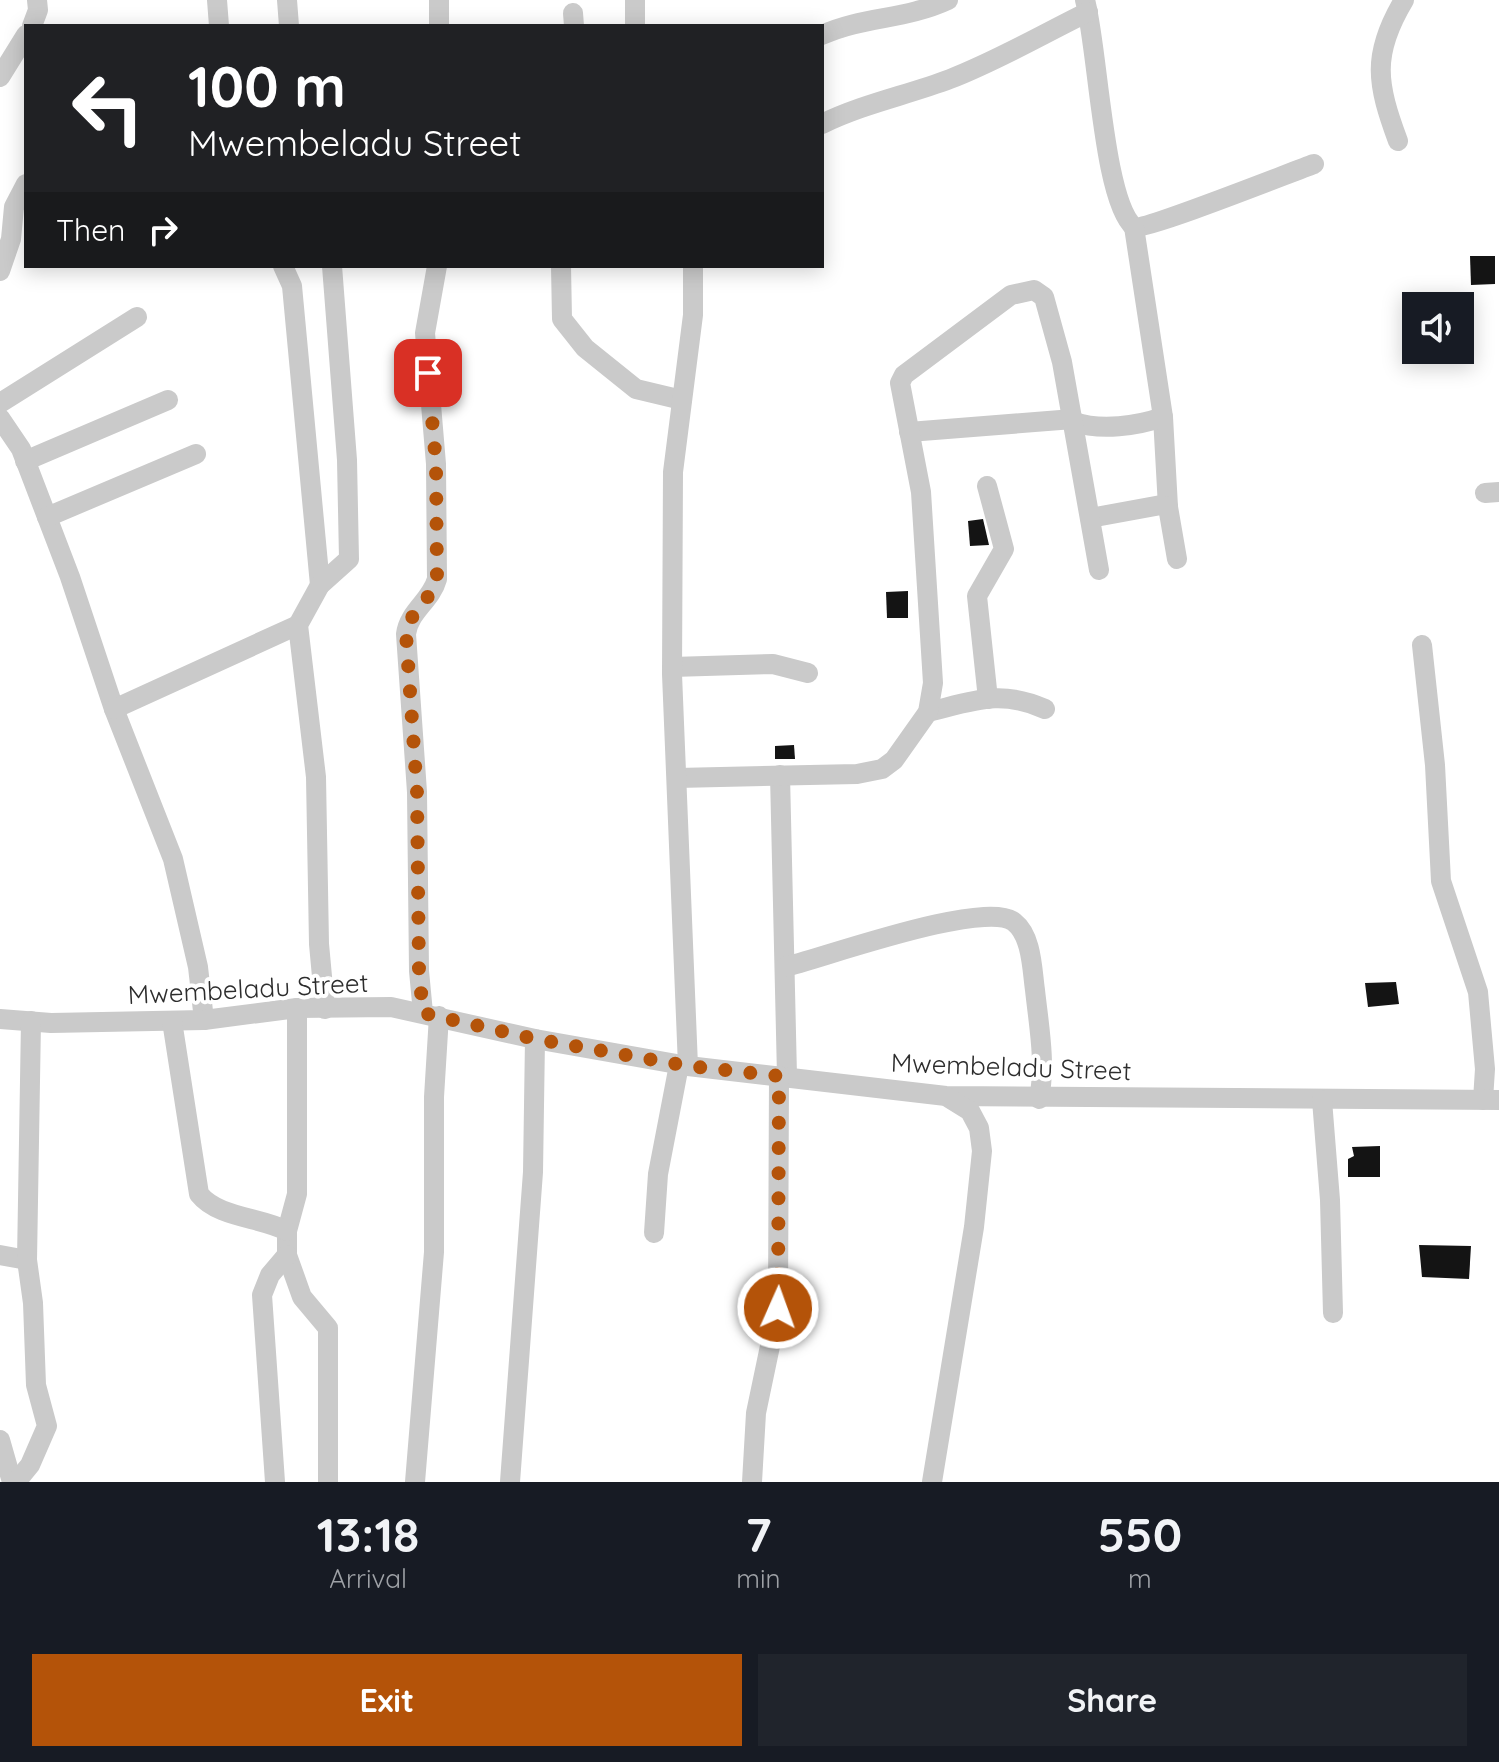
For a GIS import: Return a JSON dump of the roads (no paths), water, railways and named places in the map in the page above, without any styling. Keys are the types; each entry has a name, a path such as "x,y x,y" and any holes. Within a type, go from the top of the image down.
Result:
{"street":[{"path":"33,24 38,10 37,0"},
{"path":"217,0 219,24"},
{"path":"287,0 289,24"},
{"path":"439,0 439,24"},
{"path":"635,0 635,24"},
{"path":"824,34 843,25 903,17 948,0"},
{"path":"1398,141 1379,83 1383,41 1404,0"},
{"path":"824,123 952,78 1028,47 1087,6 1111,172 1121,207 1134,227 1163,417 1169,467 1168,507 1177,559"},
{"path":"0,77 24,38"},
{"path":"1134,227 1151,226 1314,164"},
{"path":"0,271 11,239 14,207 24,188"},
{"path":"284,268 292,286 320,585"},
{"path":"325,1009 319,944 316,777 298,625 320,585 347,564 350,551 347,460 332,268"},
{"path":"415,1482 434,1252 434,1097 431,1015 419,971 417,792 406,634 411,617 433,593 437,579 436,464 425,333 437,268"},
{"path":"561,268 562,319 585,348 636,389 682,400"},
{"path":"654,1233 658,1174 683,1066 672,667 673,472 693,315 693,268"},
{"path":"677,778 857,774 882,769 902,750 928,712 933,683 921,492 899,390 904,375 1011,295 1034,290 1044,297 1062,362 1099,570"},
{"path":"0,403 137,317"},
{"path":"25,461 168,400"},
{"path":"909,432 1073,420 1090,426 1142,424 1163,417"},
{"path":"0,418 14,434 47,517 114,709 173,859 198,967 204,1020"},
{"path":"47,517 196,454"},
{"path":"987,486 1004,549 977,596 988,699"},
{"path":"1090,518 1161,505 1168,507"},
{"path":"114,709 298,625"},
{"path":"1422,645 1435,765 1441,881 1478,992 1491,1100"},
{"path":"672,667 773,664 808,673"},
{"path":"928,712 988,699 1020,697 1045,709"},
{"path":"752,1482 756,1413 778,1308 785,967 780,775"},
{"path":"785,967 887,935 981,918 1013,920 1024,932 1031,962 1044,1075 1039,1099"},
{"name":"Mwembeladu Street","path":"0,1019 172,1021 297,1008 391,1007 535,1039 683,1066 946,1096 1491,1100"},
{"path":"297,1008 297,1194 287,1231 287,1255 302,1297 328,1328 328,1482"},
{"path":"0,1440 14,1482 30,1465 47,1426 36,1385 33,1303 27,1260 31,1021"},
{"path":"172,1021 199,1194 217,1208 260,1219 287,1231"},
{"path":"510,1482 533,1172 535,1039"},
{"path":"932,1482 974,1227 982,1151 979,1128 970,1111 946,1096"},
{"path":"1322,1100 1330,1200 1333,1313"},
{"path":"0,1255 27,1260"},
{"path":"275,1482 262,1295 270,1275 287,1255"}]}
